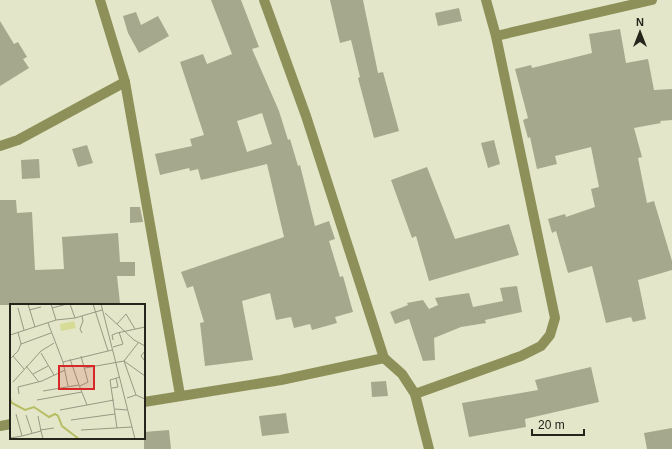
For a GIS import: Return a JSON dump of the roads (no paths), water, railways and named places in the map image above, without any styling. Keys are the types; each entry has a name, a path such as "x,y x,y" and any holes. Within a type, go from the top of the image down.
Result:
{"street":[{"path":"100,0 125,82 180,395"},
{"path":"264,0 306,116 384,358 402,374 415,394 429,449"},
{"path":"415,394 522,356 541,346 550,335 555,318 496,36 486,0"},
{"path":"496,36 652,0"},
{"path":"0,146 18,140 125,82"},
{"path":"145,402 281,380 384,358"},
{"path":"0,426 10,424"}]}
